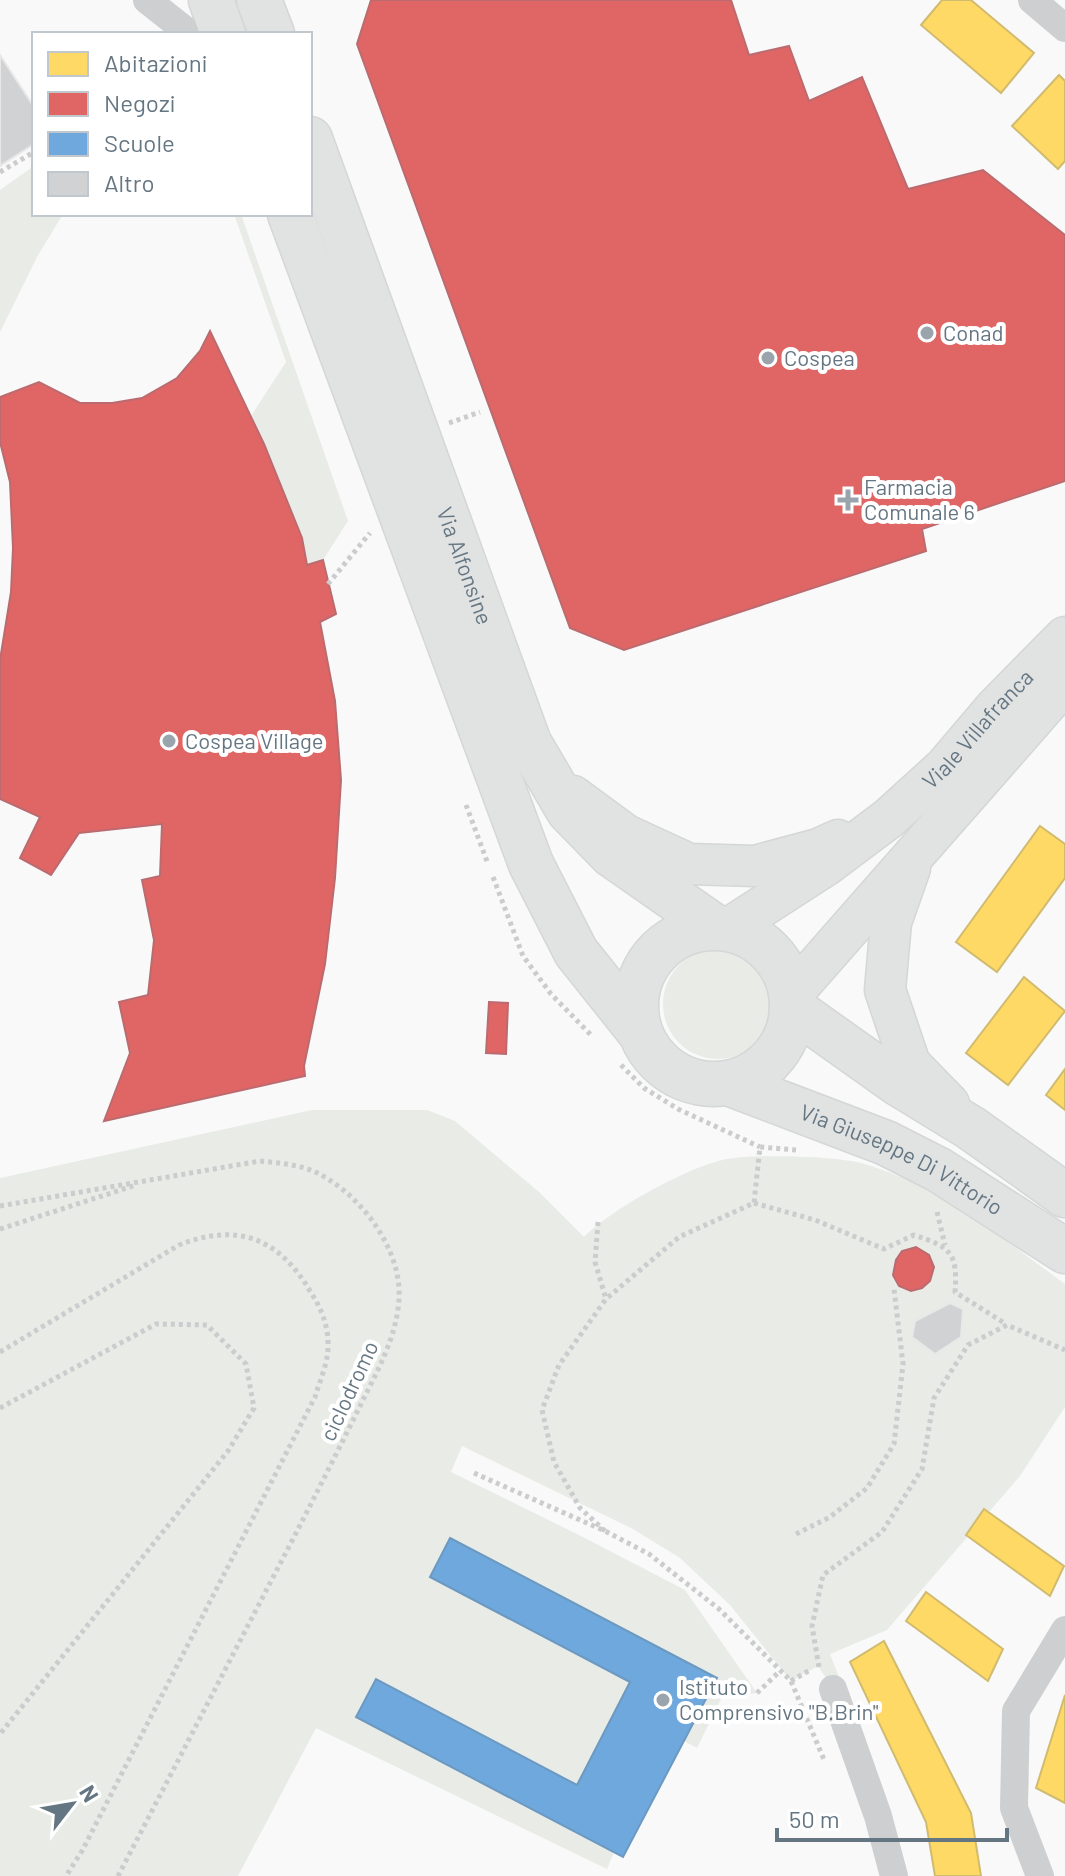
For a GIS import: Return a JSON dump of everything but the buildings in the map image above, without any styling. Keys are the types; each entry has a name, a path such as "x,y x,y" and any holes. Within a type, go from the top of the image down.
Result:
{"main road":[{"path":"211,0 222,32"},
{"path":"259,0 272,32"},
{"name":"Via Alfonsine","path":"312,145 529,743 569,811 612,855 722,928"},
{"name":"Via Alfonsine","path":"291,216 531,864 576,952 639,1031"},
{"name":"Viale Villafranca","path":"722,928 825,866 889,818 945,767 996,707 1065,637"},
{"name":"Viale Villafranca","path":"792,1001 917,848 1065,683"},
{"name":"Viale Villafranca","path":"529,743 578,802 626,835 689,864 755,866 818,849 889,818"},
{"name":"Viale Villafranca","path":"917,848 891,922 885,990 910,1064 971,1128"},
{"path":"722,928 747,934 777,958 786,975 792,1001 789,1029 773,1057 748,1076 728,1083 709,1084 689,1080 671,1071 656,1058 639,1031 635,1006 639,981 650,959 668,941 691,930 722,928"},
{"path":"792,1001 899,1084 971,1128 1065,1195"},
{"name":"Via Giuseppe Di Vittorio","path":"728,1083 886,1143 939,1170 1065,1251"}],"street":[{"path":"147,0 187,32"},
{"path":"273,32 274,0"},
{"path":"1032,0 1065,28"},
{"path":"1040,1876 1014,1808 1016,1711 1065,1630"},
{"path":"833,1689 878,1816 894,1876"}],"path":[{"path":"0,172 32,153"},
{"path":"328,584 369,534"},
{"path":"754,1203 760,1147 802,1151"},
{"name":"ciclodromo","path":"0,1206 260,1161 289,1164 313,1171 343,1188 365,1211 382,1236 399,1288 389,1345 336,1455 118,1876"},
{"path":"0,1229 156,1178"},
{"path":"605,1531 580,1508 554,1462 542,1410 559,1365 606,1299 679,1237 754,1203 815,1220 884,1249 914,1235 945,1246"},
{"path":"936,1206 945,1246 957,1266 955,1292 1007,1325 1065,1350"},
{"path":"598,1222 595,1262 606,1299"},
{"path":"0,1352 179,1245 204,1235 226,1234 253,1239 280,1252 300,1274 324,1320 328,1345 315,1397 82,1851 66,1876"},
{"path":"796,1534 830,1517 867,1488 894,1444 903,1364 894,1289"},
{"path":"0,1408 156,1324 207,1325 246,1364 254,1408 228,1451 0,1734"},
{"path":"791,1681 818,1666 812,1626 823,1575 882,1532 922,1469 934,1398 968,1345 1007,1325"},
{"path":"474,1473 649,1554 719,1609 791,1681 830,1775"},
{"path":"757,1693 780,1671"}],"shaded area":[{"path":"32,167 32,216 62,216 37,257 0,332 0,190"},
{"path":"235,216 242,216 348,521 323,560 307,565 302,538 251,416 286,362"},
{"path":"718,949 739,953 757,965 769,983 773,1004 769,1025 757,1043 739,1055 718,1059 697,1055 679,1043 667,1025 663,1004 667,983 679,965 697,953"},
{"path":"312,1110 427,1110 455,1121 539,1192 584,1237 612,1214 651,1190 692,1170 727,1159 774,1156 833,1159 861,1163 889,1172 951,1203 1065,1284 1065,1407 1020,1476 887,1630 830,1654 842,1685 833,1689 818,1666 791,1681 730,1605 680,1558 633,1529 462,1446 451,1472 685,1590 757,1693 722,1697 697,1748 684,1741 716,1678 450,1538 430,1577 630,1682 577,1784 376,1679 356,1717 614,1852 607,1869 316,1728 238,1876 0,1876 0,1178"}],"place":[{"name":"Conad","path":"927,333"},
{"name":"Cospea","path":"768,358"},
{"name":"Farmacia Comunale 6","path":"848,500"},
{"name":"Cospea Village","path":"169,741"},
{"name":"Istituto Comprensivo \"B.Brin\"","path":"663,1700"}]}
